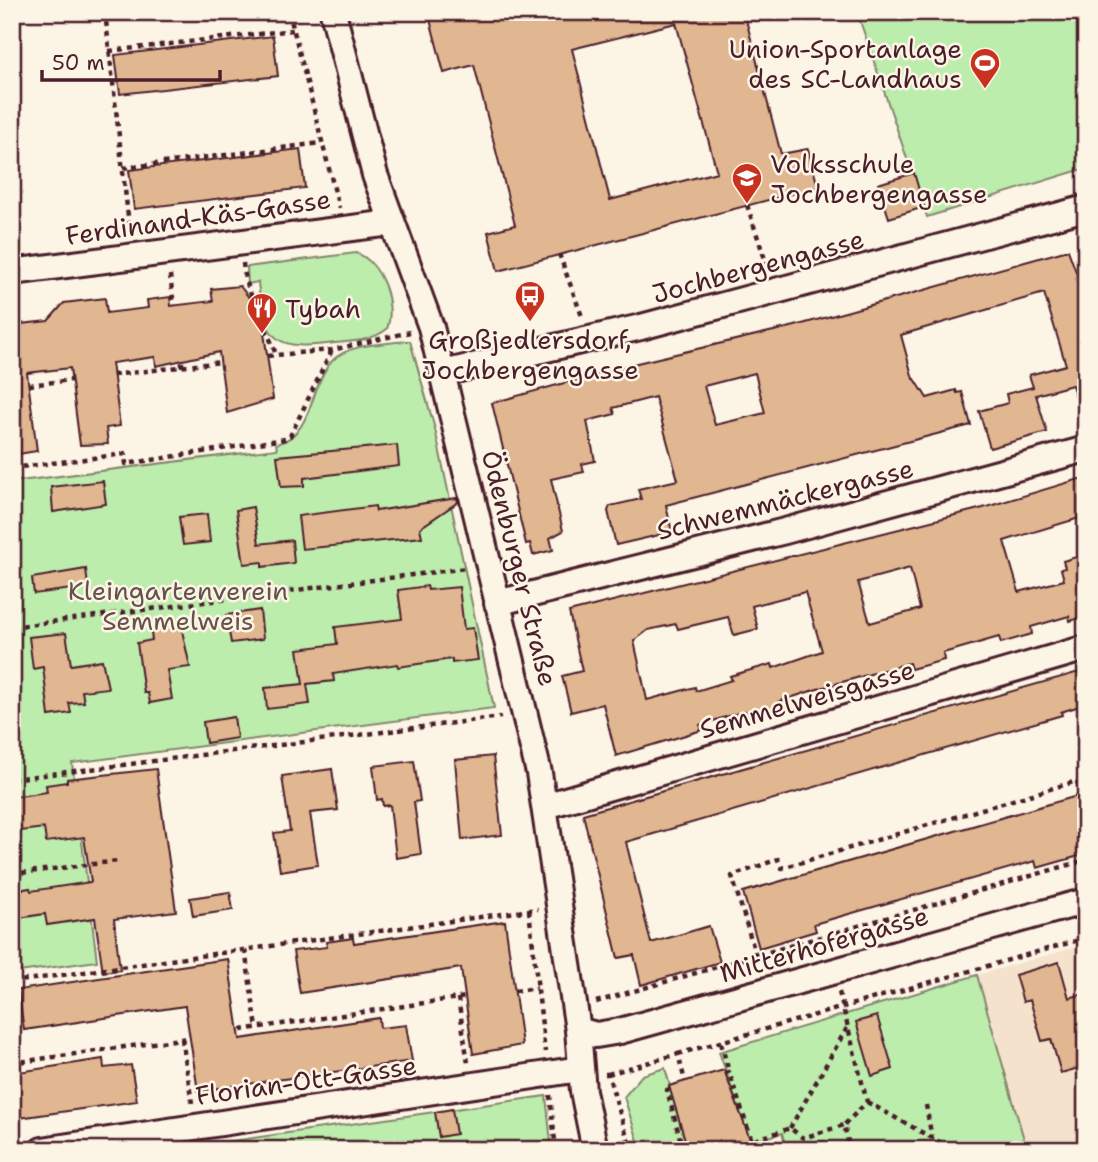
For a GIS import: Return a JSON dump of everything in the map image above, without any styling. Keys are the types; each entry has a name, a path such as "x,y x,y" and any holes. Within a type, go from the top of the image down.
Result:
{"street":[{"name":"Ödenburger Straße","path":"333,12 391,223 431,327 524,714 545,806 577,1019 580,1069 595,1150"},
{"name":"Jochbergengasse","path":"443,373 776,292 1086,208"},
{"name":"Ferdinand-Käs-Gasse","path":"12,272 391,223"},
{"name":"Schwemmäckergasse","path":"497,603 785,531 1086,449"},
{"name":"Semmelweisgasse","path":"545,806 1086,648"},
{"name":"Mitterhofergasse","path":"577,1019 596,1035 620,1031 1086,901"},
{"name":"Florian-Ott-Gasse","path":"42,1150 580,1069"}],"path":[{"path":"105,12 133,256"},
{"path":"289,12 345,228"},
{"path":"109,51 293,30"},
{"path":"122,168 321,143"},
{"path":"747,205 776,292"},
{"path":"240,241 245,284 260,313 276,355"},
{"path":"167,251 174,306"},
{"path":"559,254 590,339"},
{"path":"268,356 332,350 431,327"},
{"path":"12,468 125,454 126,464 285,439 290,436 332,350"},
{"path":"182,358 182,367"},
{"path":"113,375 220,362"},
{"path":"29,386 71,380"},
{"path":"12,627 488,565"},
{"path":"12,779 524,714"},
{"path":"756,956 732,876 778,859 782,868 1077,781 1086,813"},
{"path":"577,1019 756,956 1086,860"},
{"path":"12,874 118,861"},
{"path":"12,982 560,906"},
{"path":"529,910 556,1150"},
{"path":"580,1069 608,1074 1086,938"},
{"path":"245,950 257,1028"},
{"path":"833,971 867,1102 954,1150"},
{"path":"515,991 537,988"},
{"path":"241,1030 465,997"},
{"path":"458,998 471,1086"},
{"path":"752,1141 790,1128 848,1026"},
{"path":"12,1063 188,1038"},
{"path":"182,1039 196,1127"},
{"path":"720,1043 727,1072 755,1150"},
{"path":"678,1054 685,1081"},
{"path":"608,1074 631,1150"},
{"path":"670,1089 667,1090 683,1150"},
{"path":"790,1128 803,1138 844,1125 867,1102"},
{"path":"926,1105 934,1150"},
{"path":"844,1125 850,1150"}],"shaded area":[{"path":"1086,944 1086,1150 1027,1150 977,975"}],"green space":[{"name":"Union-Sportanlage des SC-Landhaus","path":"857,12 1086,12 1086,168 927,217"},
{"path":"356,253 373,265 385,285 390,308 387,329 362,340 315,345 286,343 269,330 264,318 258,282 248,284 247,267"},
{"name":"Kleingartenverein Semmelweis","path":"410,341 435,429 494,708 72,763 97,961 12,973 12,482 277,449 276,444 298,431 325,371 339,355 366,346"},
{"path":"977,975 1027,1150 827,1150 824,1141 805,1146 806,1149 795,1150 793,1142 785,1144 782,1133 762,1139 764,1148 747,1150 751,1143 719,1052"},
{"path":"665,1068 688,1150 641,1150 624,1097 642,1075"},
{"path":"546,1096 551,1143 505,1150 169,1150"}],"building":[{"path":"428,12 744,12 781,154 808,149 818,187 498,271 488,232 515,225 474,65 444,73","holes":["676,23 717,172 610,200 572,49"]},
{"path":"273,36 278,76 120,94 115,55"},
{"path":"300,149 305,188 134,209 129,170"},
{"path":"914,173 924,207 889,218 878,184"},
{"path":"1068,250 1086,299 1086,413 1081,413 1072,385 1036,395 1047,432 990,448 979,411 1008,403 1006,394 1033,387 1029,375 1066,365 1044,293 901,335 913,379 927,398 956,390 957,393 962,392 971,425 666,505 672,532 616,545 608,511 610,506 641,499 638,489 678,480 655,397 613,408 615,414 587,421 595,461 582,464 584,472 551,479 563,531 550,538 553,550 533,555 530,543 526,544 492,403 637,363 795,326","holes":["755,373 765,413 715,425 704,386"]},
{"path":"240,286 257,308 263,325 273,399 227,413 219,352 156,366 155,357 112,363 120,426 106,428 108,444 80,445 70,368 27,373 37,451 12,455 12,325 48,321 64,303 105,298 107,313 148,308 147,300 170,297 171,306 213,301 211,289"},
{"path":"397,445 399,466 304,478 304,486 281,487 277,456"},
{"path":"1086,477 1086,516 1004,541 1019,592 1064,580 1061,569 1065,568 1063,561 1086,554 1086,616 1070,621 1069,616 1031,627 1032,634 1001,643 999,637 943,653 944,660 911,669 909,663 814,690 778,702 779,708 747,717 745,711 700,725 702,730 616,756 603,704 571,712 562,676 582,671 569,612 983,508","holes":["910,568 920,609 870,623 858,582","805,592 822,651 773,668 772,664 730,676 732,680 696,691 695,687 647,700 634,641 648,630 676,624 678,629 728,617 734,635 758,629 752,606"]},
{"path":"103,481 106,504 53,512 51,487"},
{"path":"457,498 458,502 420,528 422,537 302,549 298,516 375,506 376,511"},
{"path":"253,507 259,544 292,540 294,563 262,567 262,562 244,564 236,510"},
{"path":"207,514 210,542 183,545 179,517"},
{"path":"86,569 88,587 34,594 32,578"},
{"path":"427,586 428,590 459,587 464,629 473,628 478,660 452,663 452,659 398,667 397,664 333,674 334,681 307,684 310,704 267,709 265,688 303,684 298,649 337,644 335,627 402,619 398,590"},
{"path":"260,610 263,639 231,643 226,615"},
{"path":"180,621 190,667 167,670 172,699 150,703 148,693 144,693 137,643 152,640 150,625"},
{"path":"66,633 71,665 102,660 108,688 82,691 84,702 69,703 71,713 49,716 43,667 33,669 29,637"},
{"path":"1086,670 1086,704 1061,712 1062,715 626,842 651,943 709,926 720,962 641,985 634,955 618,958 583,814"},
{"path":"234,717 237,738 206,743 203,722"},
{"path":"493,756 502,835 462,840 455,760"},
{"path":"414,761 420,801 414,802 421,854 396,858 390,805 383,806 382,799 377,800 373,766"},
{"path":"156,769 176,911 114,919 120,970 103,972 95,918 47,925 45,914 12,919 12,891 30,888 31,891 91,882 84,837 46,842 44,828 12,832 12,797 47,792 46,785 67,782 67,779"},
{"path":"332,769 338,810 310,813 318,865 280,871 274,833 290,831 282,776"},
{"path":"1077,796 1086,827 1086,854 1037,868 1035,861 814,924 816,931 759,948 743,892"},
{"path":"230,892 233,910 193,916 190,898"},
{"path":"505,921 522,1045 473,1054 461,968 300,993 293,951 327,947 326,942 353,938 354,943"},
{"path":"228,959 240,1039 379,1018 380,1028 406,1025 412,1061 198,1091 185,1006 24,1030 18,990"},
{"path":"1059,962 1069,998 1086,993 1086,1066 1061,1073 1051,1039 1042,1041 1030,1000 1023,1002 1015,975"},
{"path":"877,1016 893,1069 872,1076 856,1022"},
{"path":"103,1059 104,1068 131,1065 137,1101 12,1119 12,1073"},
{"path":"724,1070 754,1150 688,1150 669,1086"},
{"path":"452,1109 456,1134 439,1137 435,1112"}],"place":[{"name":"Union-Sportanlage des SC-Landhaus","path":"985,90"},
{"name":"Volksschule Jochbergengasse","path":"747,205"},
{"name":"Großjedlersdorf, Jochbergengasse","path":"530,323"},
{"name":"Tybah","path":"262,335"}]}
